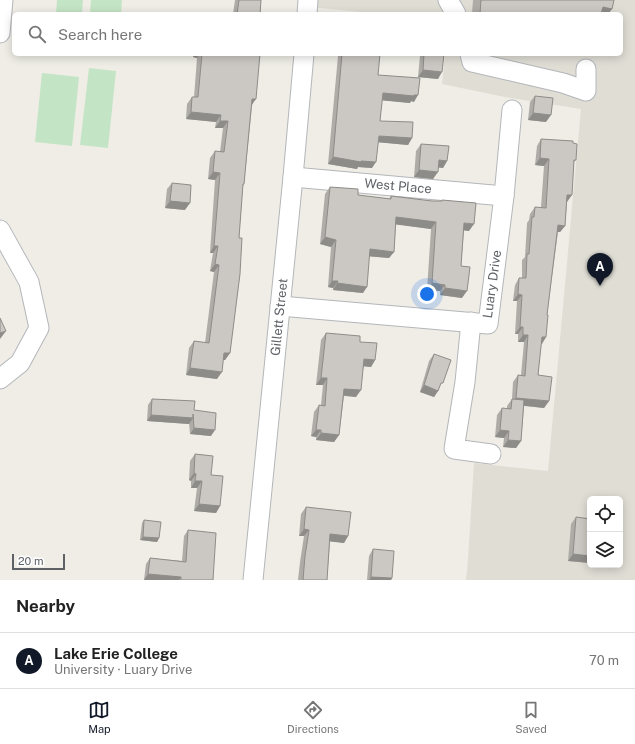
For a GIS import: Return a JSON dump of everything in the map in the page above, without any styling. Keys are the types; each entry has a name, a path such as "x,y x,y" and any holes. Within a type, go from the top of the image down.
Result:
{"street":[{"path":"0,33 3,0"},
{"path":"307,12 308,0"},
{"path":"448,0 455,12"},
{"name":"Gillett Street","path":"253,580 304,56"},
{"path":"470,56 472,62 563,82 586,91 586,69"},
{"name":"Luary Drive","path":"280,306 488,324 504,196 512,110"},
{"name":"West Place","path":"293,177 504,196"},
{"path":"0,230 29,282 38,328 20,363 0,379"},
{"path":"472,322 465,382 454,449 491,454"}],"shaded area":[{"path":"308,0 635,0 635,580 466,580 474,463 548,471 581,109 505,97 442,84 445,56 623,56 623,12 362,12 308,7"}],"green space":[{"path":"57,0 83,0 82,12 56,12"},
{"path":"91,0 122,0 121,12 90,12"},
{"path":"89,68 116,71 108,148 80,145"},
{"path":"42,73 79,77 72,146 35,142"}],"building":[{"path":"239,0 261,0 260,12 237,12"},
{"path":"481,0 614,0 612,9 603,7 602,12 480,12"},
{"path":"202,56 260,56 256,99 252,99 243,184 239,238 242,238 240,274 230,353 224,353 222,372 190,368 194,341 209,343 219,265 215,264 218,246 214,246 220,173 213,172 215,151 224,152 228,121 220,121 221,115 191,112 192,97 198,97"},
{"path":"342,56 380,56 378,75 420,78 418,95 414,96 383,93 380,121 413,122 412,138 379,136 376,162 361,162 333,157"},
{"path":"424,56 444,56 442,72 423,70"},
{"path":"535,96 553,98 551,115 533,113"},
{"path":"541,139 573,141 573,143 577,144 576,160 574,160 572,195 567,195 565,226 558,225 547,315 546,337 542,337 538,375 552,377 549,401 516,398 518,375 525,376 528,335 523,335 523,327 520,327 522,295 518,294 519,278 526,278 527,254 529,254 532,217 534,217 535,207 546,208 549,159 540,158"},
{"path":"421,144 449,146 447,161 439,160 438,172 419,170"},
{"path":"172,183 191,185 190,203 170,201"},
{"path":"330,187 358,189 358,195 391,199 391,196 432,201 442,200 476,203 474,224 464,223 461,266 470,267 467,291 445,288 445,285 432,283 436,222 396,217 394,252 370,249 367,287 332,281 336,240 325,237"},
{"path":"0,318 6,331 0,333"},
{"path":"326,333 360,336 360,342 377,343 375,360 364,359 361,390 344,389 339,435 321,433 321,430 316,430 319,405 325,406 327,378 321,378"},
{"path":"434,354 451,360 443,383 441,383 438,391 424,385"},
{"path":"152,399 195,401 194,410 216,413 215,430 194,428 193,414 193,418 151,415"},
{"path":"512,399 524,400 521,441 508,440 509,431 500,430 502,408 511,409"},
{"path":"195,454 213,456 211,475 223,476 220,506 199,504 202,481 195,481"},
{"path":"306,507 351,512 348,536 330,534 327,580 303,580 309,530 304,529"},
{"path":"576,517 587,519 587,556 573,554"},
{"path":"144,520 161,522 159,538 143,537"},
{"path":"188,530 216,533 213,580 181,580 181,577 148,574 150,558 186,562"},
{"path":"373,549 394,551 392,578 371,577"}],"place":[{"name":"Lake Erie College","path":"600,286"}]}
